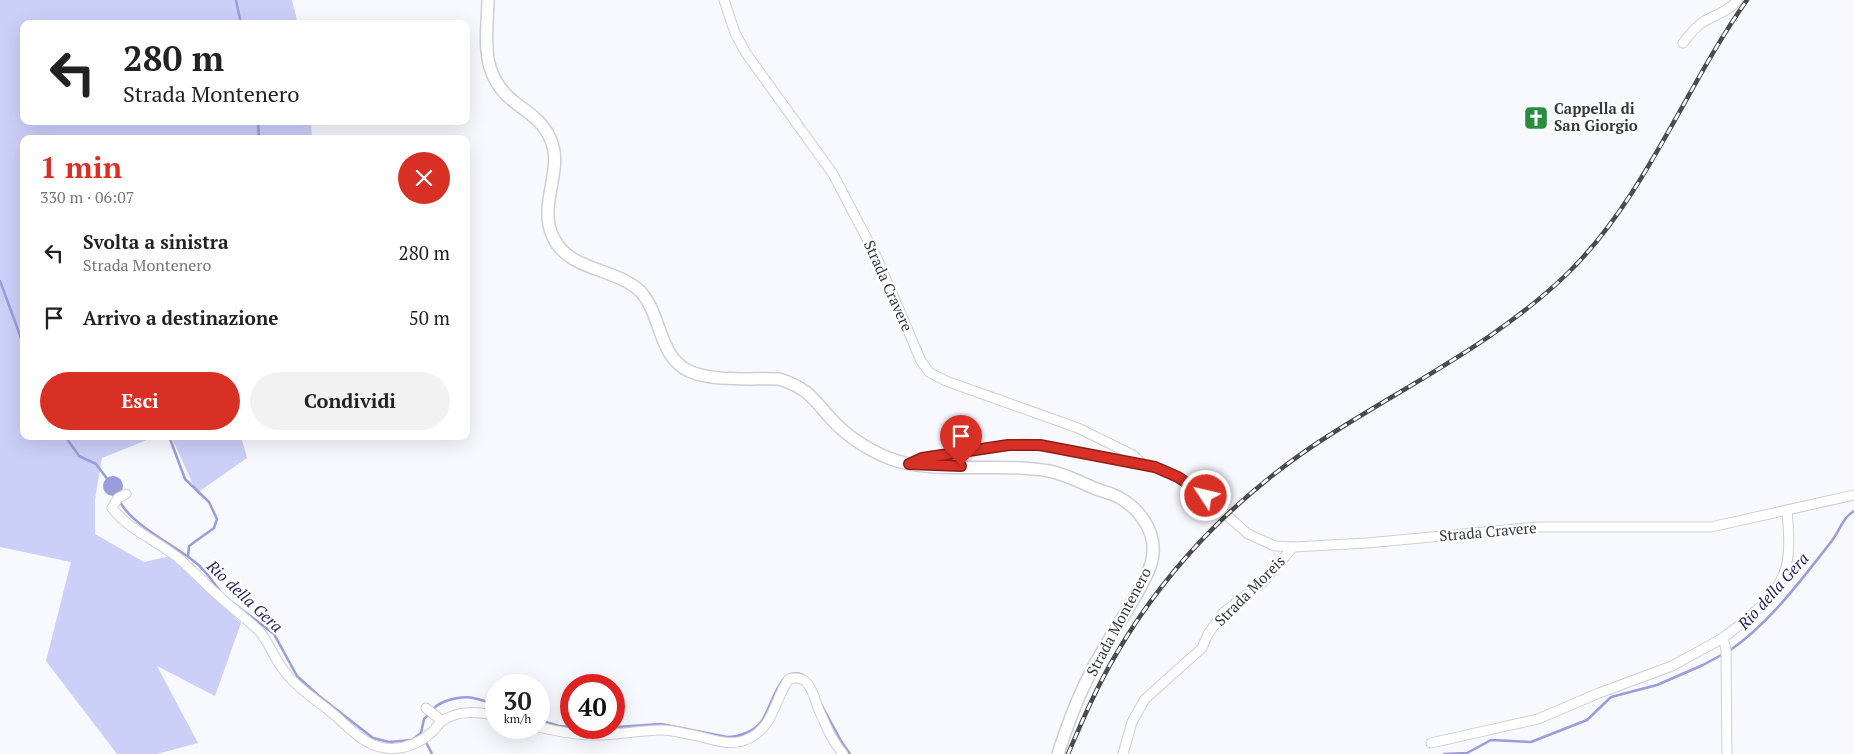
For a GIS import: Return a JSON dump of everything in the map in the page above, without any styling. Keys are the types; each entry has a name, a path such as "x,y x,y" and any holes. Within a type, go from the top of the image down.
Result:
{"main road":[{"name":"Strada Montenero","path":"488,0 487,47 488,65 491,74 503,92 539,121 550,138 555,159 547,210 548,224 553,238 561,249 573,259 616,276 640,291 652,309 668,351 678,363 689,371 704,375 779,379 790,382 811,394 836,424 864,446 886,457 909,464 929,466 1020,468 1051,471 1120,498 1146,522 1152,535 1153,553 1150,565 1130,605 1092,670 1058,754"}],"street":[{"name":"Strada Cravere","path":"724,0 735,33 746,52 833,174 876,256 921,361 929,372 946,381 1078,428 1133,455 1144,465"},
{"path":"1683,43 1701,23 1724,11 1738,0"},
{"name":"Strada Cravere","path":"909,464 922,458 1023,444 1057,448 1144,465 1164,470 1196,488 1248,534 1275,546 1293,547 1367,543 1538,527 1711,527 1854,495"},
{"path":"126,494 118,498 112,508 119,517 165,547 245,618 261,634 282,668 309,697 332,713 360,738 372,745 408,750 431,733 442,721 467,713 485,714"},
{"path":"1431,742 1538,719 1599,693 1672,666 1723,638 1759,610 1786,570 1789,539 1787,510"},
{"name":"Strada Moreis","path":"1123,754 1132,722 1145,699 1202,648 1208,634 1224,612 1263,582 1293,547"},
{"path":"1723,638 1726,649 1726,754"},
{"path":"550,729 591,735 661,730 690,734 725,743 739,742 752,737 765,726 774,713 782,688 789,679 798,677 806,681 811,688 835,745 843,754"},
{"path":"426,708 442,721"}],"shaded area":[{"path":"0,0 292,0 297,20 20,20 20,125 311,125 312,135 20,135 20,440 147,440 102,458 95,499 95,534 144,562 171,556 241,623 215,696 157,666 198,743 157,754 117,754 46,661 71,562 0,547"},
{"path":"173,440 242,440 247,458 197,493"},
{"path":"113,476 120,479 123,486 120,493 113,496 106,493 103,486 106,479"}],"waterway":[{"path":"236,0 240,20"},
{"path":"258,125 259,135"},
{"path":"0,281 20,335"},
{"path":"68,440 79,456 96,464 108,480"},
{"path":"170,440 185,479 209,502 217,519 214,528 189,546 188,556"},
{"path":"119,500 133,518 199,565 223,595"},
{"name":"Rio della Gera","path":"1729,651 1744,640 1784,600 1831,542 1847,517 1854,511"},
{"name":"Rio della Gera","path":"229,600 274,634 297,676 319,696 373,738 389,742 412,740 421,733 424,719 429,714"},
{"name":"Rio della Gera","path":"1444,754 1467,753 1491,740 1531,742 1587,720 1611,697 1657,685 1725,653"},
{"name":"Rio della Gera","path":"625,726 661,724 727,737 736,736 758,726 782,681 795,673 803,675"},
{"name":"Rio della Gera","path":"433,709 442,703 466,697 485,702"},
{"name":"Rio della Gera","path":"821,704 850,754"},
{"name":"Rio della Gera","path":"550,723 560,726"},
{"path":"427,744 432,754"}],"railway":[{"path":"1068,754 1104,676 1139,618 1162,586 1214,528 1242,501 1303,453 1486,339 1542,297 1596,243 1642,176 1703,69 1747,0"}],"place":[{"name":"Cappella di San Giorgio","path":"1536,118"}],"route":[{"path":"961,466 909,464 922,458 1008,445 1040,445 1155,467 1178,477 1206,496"}]}
